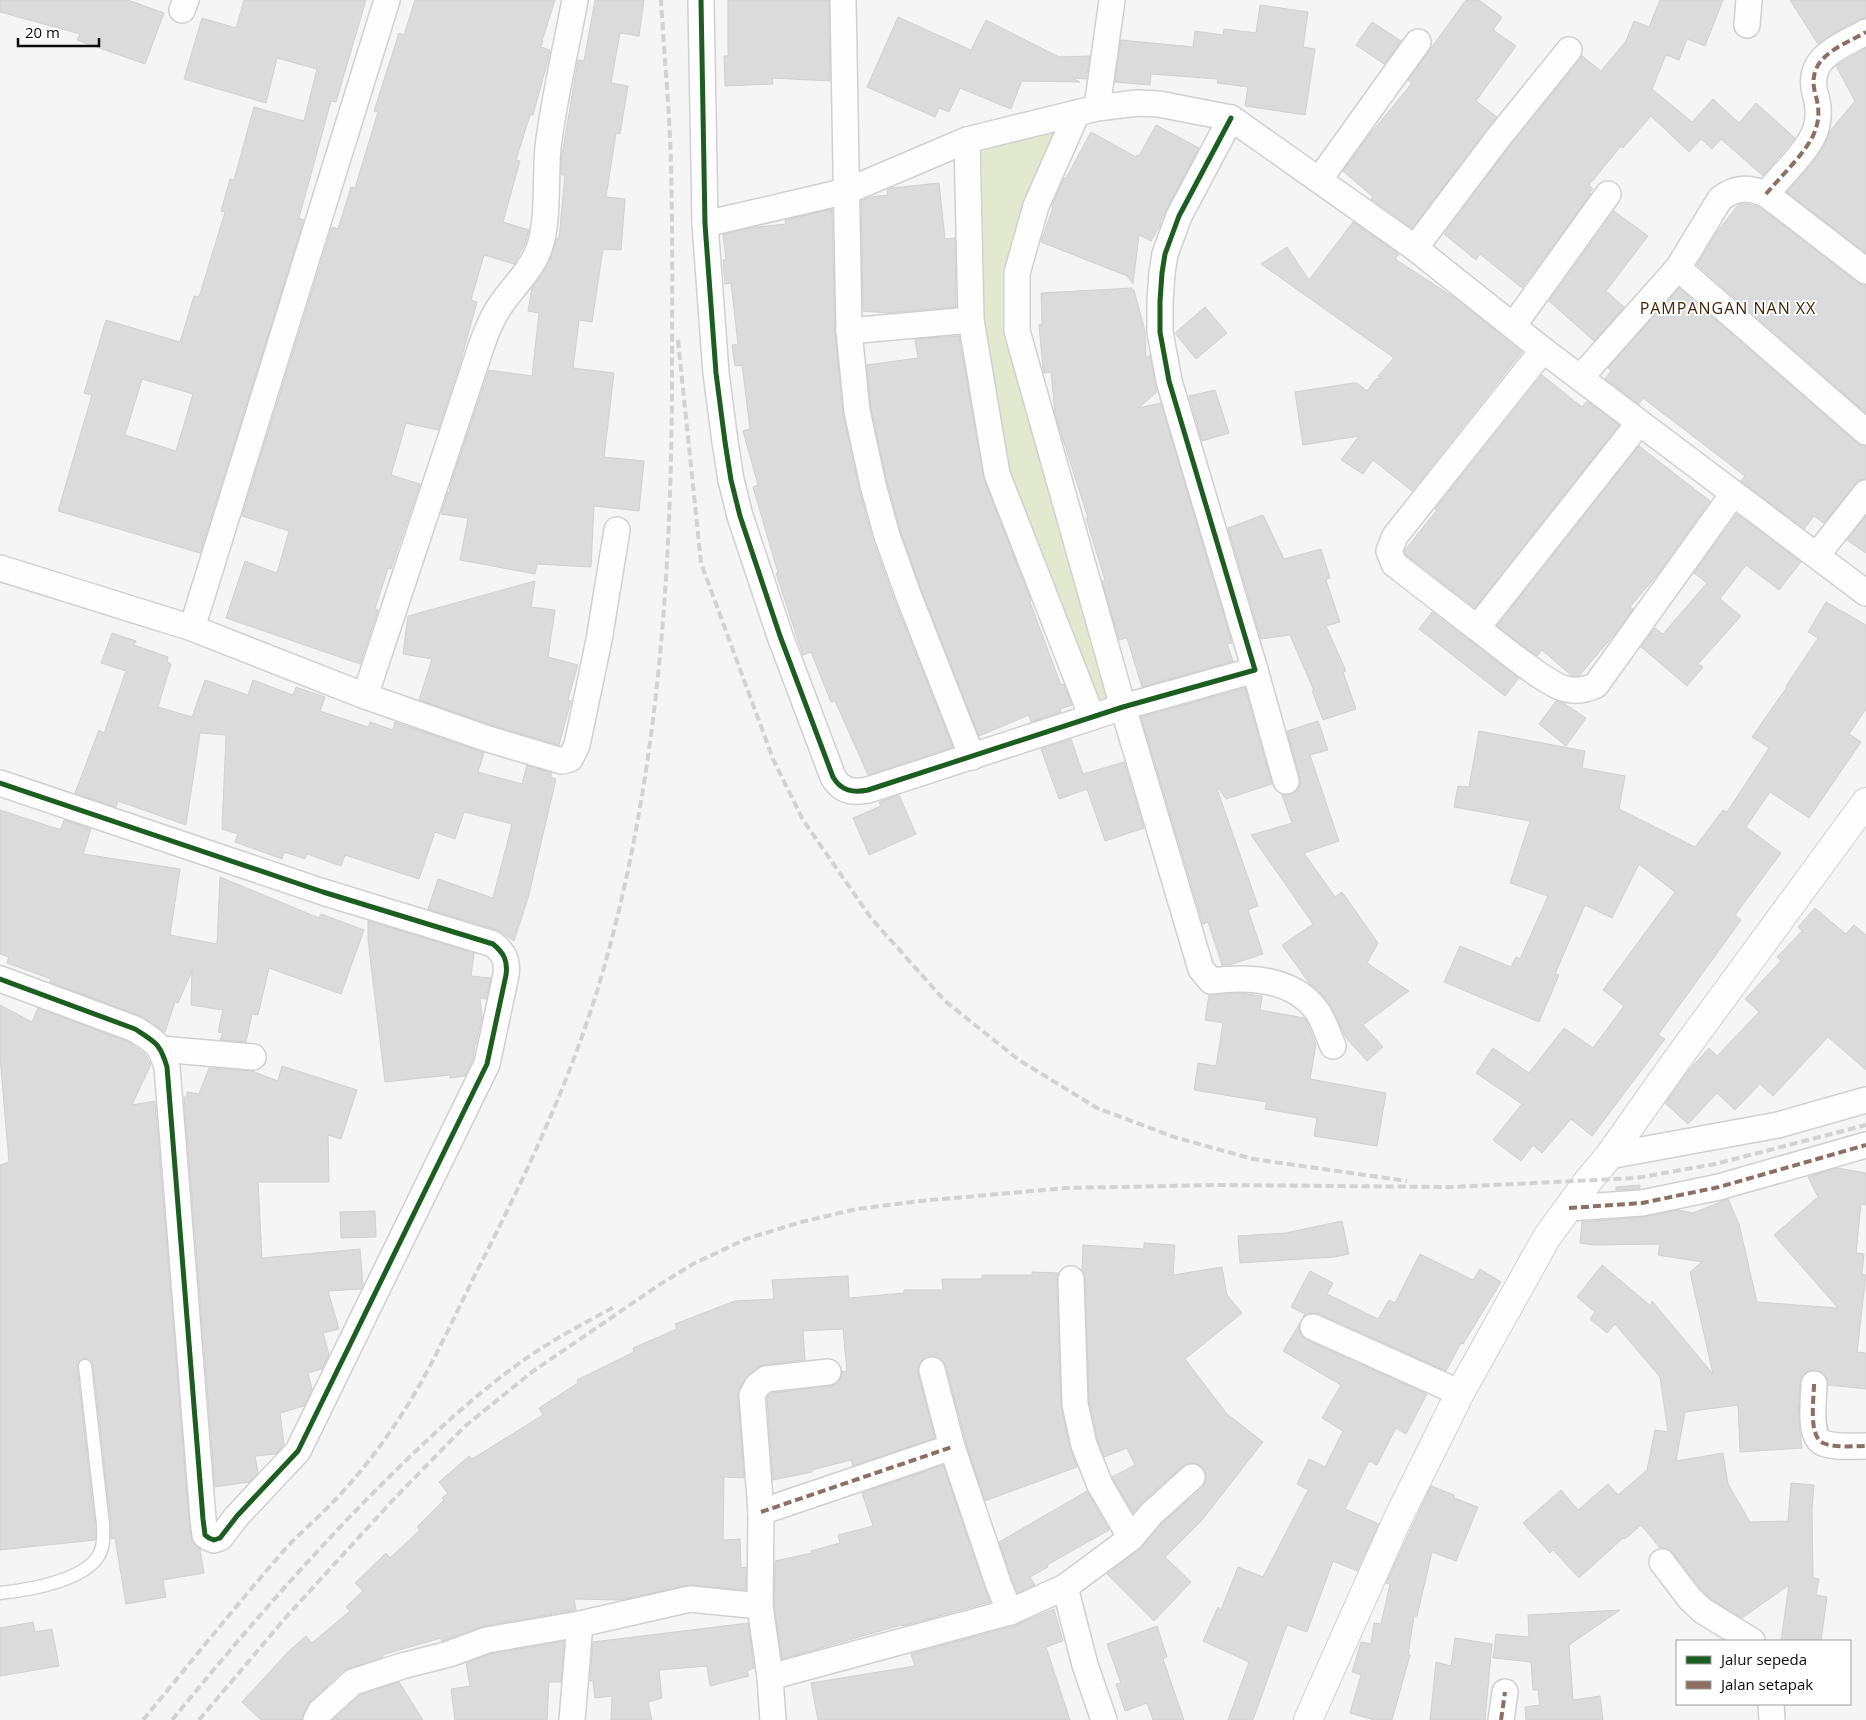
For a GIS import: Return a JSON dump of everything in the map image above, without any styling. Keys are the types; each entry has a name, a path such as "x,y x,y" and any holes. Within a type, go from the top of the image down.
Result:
{"main road":[{"path":"1308,1720 1398,1516 1460,1394 1547,1237 1588,1181 1610,1156 1681,1054 1866,802"}],"street":[{"path":"192,628 387,0"},
{"path":"365,696 489,324 500,304 531,264 541,243 550,136 575,0"},
{"path":"701,0 705,224 716,373 731,480 740,516 780,636 833,777 841,788 861,792 1123,707 1255,670"},
{"path":"843,0 849,331 857,411 873,486 887,536 972,757"},
{"path":"1112,0 1087,111 1036,206 1019,263 1017,273 1017,331 1123,707 1201,969 1211,980 1256,979 1280,984 1302,996 1318,1012 1333,1046"},
{"path":"1746,25 1749,0"},
{"path":"1766,194 1809,143 1815,131 1819,117 1812,82 1814,70 1820,61 1829,54 1866,32"},
{"path":"1320,180 1418,42"},
{"path":"1415,248 1498,138 1569,50"},
{"path":"705,224 847,191 967,140 1087,111 1137,103 1159,104 1231,118 1415,248 1639,423 1817,554 1866,593"},
{"path":"1231,118 1171,234 1162,273 1160,332 1169,381 1286,781"},
{"path":"967,140 971,320 997,474 1092,717"},
{"path":"1581,377 1678,268 1720,199 1728,193 1741,188 1753,189 1766,194 1866,271"},
{"path":"1513,326 1608,194"},
{"path":"1678,268 1866,432"},
{"path":"849,331 971,320"},
{"path":"1544,350 1394,536 1389,550 1394,564 1477,628 1557,686 1584,691 1596,685 1733,494"},
{"path":"1477,628 1639,423"},
{"path":"1817,554 1866,493"},
{"path":"0,568 192,628 365,696 562,761 570,759 577,745 599,640 617,530"},
{"path":"0,783 323,892 493,944 505,957 507,966 506,976 486,1064 298,1451 237,1516 220,1538 214,1540 205,1535 203,1519 167,1076 162,1049"},
{"path":"0,979 135,1029 162,1049 252,1057"},
{"path":"1610,1156 1778,1125 1866,1100"},
{"path":"1569,1208 1642,1203 1718,1187 1866,1145"},
{"path":"1071,1279 1075,1404 1084,1445 1100,1485 1131,1538"},
{"path":"1313,1327 1460,1394"},
{"path":"932,1370 952,1447 999,1586 1010,1612"},
{"path":"774,1720 760,1606 761,1512 752,1395 757,1386 766,1379 828,1372"},
{"path":"1814,1384 1813,1425 1816,1436 1822,1442 1836,1445 1866,1446"},
{"path":"761,1512 952,1447"},
{"path":"770,1677 1010,1612 1065,1587 1131,1538 1151,1514 1192,1477"},
{"path":"1662,1562 1690,1599 1703,1611 1750,1640"},
{"path":"1065,1587 1085,1665 1104,1720"},
{"path":"316,1720 320,1712 353,1682 402,1666 450,1654 487,1640 580,1624 690,1599 760,1606"},
{"path":"572,1720 580,1624"},
{"path":"1501,1720 1505,1692"},
{"path":"1771,1705 1772,1720"}],"lane":[{"path":"0,1593 18,1591 55,1582 85,1570 96,1560 102,1548 103,1524 85,1366"}],"green space":[{"path":"1065,128 1012,297 1112,699 1095,700 998,458 977,342 975,148"}],"building":[{"path":"0,0 128,0 164,13 145,64 77,40 80,34 0,12"},
{"path":"244,0 366,0 336,102 331,101 299,218 304,220 200,553 58,511 92,395 84,393 106,320 180,342 194,296 199,297 225,212 221,211 230,179 234,180 254,107 304,121 317,69 277,58 266,103 184,79 202,18 236,28","holes":["142,379 193,394 176,451 125,435"]},
{"path":"415,0 555,0 541,47 550,50 548,60 533,115 530,115 516,160 520,161 503,222 529,230 525,244 514,264 484,255 471,300 477,302 461,360 438,430 406,423 391,475 420,484 391,569 388,568 375,609 378,610 360,664 226,618 245,561 277,573 289,531 242,516 332,227 338,229 351,187 355,188 378,112 374,111 399,33 404,35"},
{"path":"595,0 644,0 639,36 620,33 611,83 628,86 620,134 616,133 606,197 625,199 621,250 603,249 592,322 579,320 573,368 614,373 604,457 644,461 639,511 594,506 591,567 537,564 535,574 460,560 468,518 441,514 489,370 532,376 539,313 528,311 532,288 549,263 557,238 559,239 565,175 561,175 561,161 578,60 584,61"},
{"path":"728,0 829,0 830,81 772,78 773,84 725,86 724,56 728,56"},
{"path":"1466,0 1479,0 1502,17 1493,30 1516,46 1476,101 1497,117 1412,228 1371,199 1373,197 1343,171 1366,139 1412,83 1408,80"},
{"path":"1660,0 1723,0 1705,46 1687,39 1679,60 1666,55 1652,89 1692,122 1713,99 1739,123 1756,103 1795,138 1763,176 1721,139 1712,149 1701,139 1689,152 1651,116 1623,148 1621,146 1589,185 1593,189 1589,193 1591,194 1522,288 1480,254 1476,260 1444,234 1509,147 1582,56 1601,71 1626,41 1634,21 1649,27"},
{"path":"1790,0 1866,0 1866,18 1859,19 1818,44"},
{"path":"1260,5 1308,12 1303,47 1315,49 1305,115 1245,106 1248,87 1217,83 1218,79 1151,74 1150,85 1115,82 1121,40 1193,47 1195,31 1223,35 1224,29 1256,33"},
{"path":"898,17 971,50 986,20 1059,57 1090,56 1086,79 1072,78 1080,82 1022,81 1018,90 1016,90 1018,91 1011,109 960,88 949,112 939,108 935,117 867,87"},
{"path":"1372,22 1401,41 1384,64 1356,45"},
{"path":"1866,48 1866,253 1787,192 1812,164 1824,146 1830,131 1855,101 1836,66"},
{"path":"1156,125 1199,148 1151,241 1139,235 1133,284 1127,276 1041,242 1052,206 1064,178 1066,178 1091,132 1136,157 1137,155 1139,156"},
{"path":"939,183 945,239 955,238 956,307 887,313 863,311 861,201 871,197 888,195 887,190 892,188"},
{"path":"1739,204 1759,207 1857,282 1866,285 1866,413 1697,265 1717,232"},
{"path":"832,209 835,332 843,414 859,488 873,541 895,602 953,747 868,775 835,701 831,702 811,652 803,655 776,573 778,573 753,487 758,485 743,431 750,429 742,365 735,366 732,345 738,344 731,283 725,284 723,260 726,259 723,235 749,228 786,224 785,220"},
{"path":"1614,211 1648,236 1606,291 1624,307 1594,341 1549,301"},
{"path":"1353,222 1399,254 1395,259 1458,300 1522,352 1412,491 1373,460 1363,474 1341,460 1359,436 1303,445 1295,392 1353,383 1357,383 1367,391 1376,379 1381,378 1378,376 1394,358 1261,264 1287,247 1309,280"},
{"path":"1132,288 1145,331 1146,358 1150,355 1157,392 1138,408 1161,403 1232,643 1227,644 1233,661 1142,687 1127,638 1119,640 1102,581 1105,580 1086,518 1088,518 1055,414 1051,372 1044,373 1043,369 1039,325 1042,324 1041,293"},
{"path":"1679,288 1857,443 1866,446 1866,479 1860,480 1855,484 1824,523 1814,516 1804,529 1741,481 1745,476 1643,398 1639,404 1605,379 1611,371 1608,368"},
{"path":"1205,307 1227,333 1196,359 1175,333"},
{"path":"959,336 984,479 1061,685 1064,684 1072,705 1060,709 1061,712 1031,722 1029,715 979,736 922,592 901,532 887,482 871,409 867,365 918,358 915,339"},
{"path":"1542,375 1582,407 1587,401 1619,425 1475,608 1406,555 1404,551 1437,510 1435,509"},
{"path":"1215,390 1229,433 1202,441 1189,396"},
{"path":"1639,446 1710,501 1657,575 1630,607 1633,609 1619,629 1579,676 1572,676 1542,650 1537,656 1497,626"},
{"path":"1737,514 1801,562 1779,590 1746,565 1720,599 1741,616 1698,664 1703,667 1687,686 1641,647 1655,628 1663,634 1707,583 1694,573"},
{"path":"1263,515 1284,559 1321,549 1330,578 1326,580 1340,622 1326,626 1346,671 1343,672 1356,709 1323,720 1312,691 1314,691 1290,635 1261,639 1228,528"},
{"path":"1866,516 1866,553 1847,540"},
{"path":"535,581 531,607 555,610 548,657 578,665 568,700 571,701 559,745 419,700 432,659 403,654 408,616"},
{"path":"1826,602 1866,625 1866,709 1849,734 1861,742 1809,818 1770,792 1746,827 1781,853 1735,915 1741,920 1658,1035 1665,1039 1592,1136 1571,1119 1542,1153 1533,1145 1521,1161 1493,1140 1522,1104 1476,1073 1493,1048 1529,1073 1564,1028 1593,1048 1624,1006 1603,990 1675,892 1639,864 1612,918 1585,905 1555,974 1559,975 1539,1022 1444,982 1460,946 1511,967 1516,957 1520,959 1548,896 1510,883 1530,821 1454,807 1458,786 1469,787 1479,731 1585,751 1582,768 1625,776 1619,809 1695,847 1723,810 1727,812 1769,748 1752,737 1818,638 1808,632"},
{"path":"1432,612 1519,678 1505,696 1419,629"},
{"path":"112,633 136,641 134,645 168,657 167,662 171,664 158,707 192,717 205,680 248,695 253,680 293,695 296,687 325,697 320,711 368,727 370,722 393,730 395,722 484,753 478,772 522,784 527,765 552,773 550,777 556,779 528,898 514,941 497,930 428,909 438,879 493,898 512,824 464,812 455,839 435,832 419,879 345,855 341,866 307,854 305,859 284,852 282,859 235,842 238,834 222,829 226,735 200,733 186,825 118,801 116,807 75,793 99,730 104,733 126,671 101,663"},
{"path":"1245,688 1272,784 1226,799 1217,789 1258,906 1248,910 1263,954 1229,965 1222,965 1208,922 1203,924 1141,717"},
{"path":"1556,701 1565,704 1586,718 1566,746 1539,724"},
{"path":"1318,721 1328,750 1310,755 1339,841 1304,853 1335,897 1342,892 1378,943 1367,963 1409,991 1363,1025 1383,1047 1367,1061 1346,1038 1329,1003 1309,983 1282,945 1313,924 1251,835 1292,823 1282,795 1289,795 1296,791 1300,785 1300,778 1287,731"},
{"path":"1071,739 1083,774 1124,762 1144,828 1105,841 1087,789 1059,799 1041,749"},
{"path":"899,795 916,834 869,855 853,818 881,806 879,802"},
{"path":"0,810 58,829 61,829 64,820 91,829 83,854 180,869 170,935 217,944 220,877 319,918 321,914 364,930 341,994 269,968 258,1015 252,1014 246,1042 220,1040 223,1033 218,1032 223,1010 191,1005 192,971 178,1003 175,1002 165,1032 140,1016 50,982 51,979 7,963 9,957 0,954"},
{"path":"1815,908 1846,934 1854,925 1866,935 1866,1070 1828,1037 1773,1096 1760,1084 1735,1110 1717,1093 1688,1124 1665,1103 1689,1070 1709,1048 1717,1056 1759,1012 1745,999 1781,961 1777,957 1802,931 1798,927"},
{"path":"368,921 474,953 471,976 491,978 486,999 480,998 482,1017 473,1059 465,1076 450,1078 450,1075 385,1082 368,940"},
{"path":"1240,993 1262,996 1260,1010 1304,1018 1306,1020 1316,1044 1310,1079 1386,1093 1377,1146 1314,1136 1317,1118 1265,1109 1267,1102 1194,1090 1198,1063 1216,1066 1223,1023 1205,1020 1209,995"},
{"path":"0,1005 32,1022 38,1008 129,1042 145,1054 151,1064 132,1105 155,1101 189,1520 192,1542 200,1549 204,1573 163,1580 166,1597 126,1604 115,1538 111,1539 111,1523 93,1365 88,1358 80,1360 77,1367 95,1525 95,1540 0,1550 0,1165 9,1162 0,1057"},
{"path":"282,1066 357,1090 341,1139 328,1135 329,1182 258,1182 262,1258 360,1249 363,1286 361,1289 328,1291 339,1329 323,1333 329,1354 322,1369 308,1373 312,1389 304,1406 280,1413 284,1444 276,1454 255,1456 258,1473 249,1482 215,1487 184,1097 187,1097 187,1092 199,1094 209,1068 252,1071 278,1081"},
{"path":"1837,1168 1866,1173 1866,1205 1861,1204 1856,1253 1864,1254 1862,1274 1866,1275 1857,1352 1866,1353 1866,1389 1828,1385 1827,1378 1821,1372 1814,1370 1807,1372 1802,1377 1800,1383 1798,1416 1802,1448 1740,1452 1738,1405 1685,1412 1676,1461 1723,1453 1728,1484 1750,1522 1788,1521 1791,1483 1814,1485 1812,1508 1813,1578 1819,1579 1816,1595 1827,1597 1821,1640 1781,1640 1789,1585 1742,1618 1711,1599 1673,1553 1667,1549 1660,1548 1641,1525 1625,1539 1623,1538 1579,1578 1553,1550 1550,1553 1523,1523 1561,1490 1578,1510 1608,1484 1618,1495 1647,1470 1655,1430 1668,1432 1660,1377 1615,1324 1607,1333 1590,1319 1595,1312 1577,1297 1602,1265 1651,1306 1652,1301 1713,1374 1690,1272 1702,1262 1658,1255 1660,1244 1594,1245 1580,1243 1582,1222 1643,1217 1678,1210 1693,1213 1728,1199 1739,1224 1757,1302 1838,1308 1774,1235 1818,1197 1808,1177"},
{"path":"1640,1185 1640,1189 1616,1190 1616,1187"},
{"path":"375,1211 376,1237 341,1238 340,1212"},
{"path":"1342,1221 1349,1254 1334,1257 1240,1263 1238,1236 1286,1233"},
{"path":"1144,1243 1175,1245 1173,1275 1222,1267 1227,1295 1242,1313 1185,1359 1227,1414 1263,1442 1202,1520 1165,1557 1191,1582 1154,1621 1107,1574 1140,1549 1161,1524 1202,1488 1206,1474 1203,1468 1197,1464 1189,1463 1183,1466 1141,1503 1133,1513 1112,1477 1135,1465 1127,1448 1104,1457 1098,1441 1089,1402 1085,1279 1082,1270 1083,1245 1144,1249"},
{"path":"1420,1254 1473,1280 1480,1269 1501,1282 1463,1344 1461,1343 1446,1371 1319,1314 1311,1313 1303,1317 1305,1314 1291,1307 1310,1271 1333,1283 1327,1294 1378,1319 1389,1300 1395,1303"},
{"path":"1032,1272 1058,1273 1061,1405 1070,1448 1077,1467 985,1501 966,1443 946,1366 942,1360 935,1356 929,1356 922,1360 918,1367 918,1373 935,1438 853,1466 851,1460 812,1470 812,1472 773,1480 768,1396 772,1393 830,1386 837,1383 841,1378 842,1372 847,1371 843,1329 803,1331 805,1360 758,1367 748,1375 739,1389 744,1478 724,1477 723,1540 740,1539 741,1568 746,1567 746,1590 691,1585 619,1600 574,1599 576,1610 484,1626 442,1641 441,1638 382,1655 383,1657 343,1671 310,1702 303,1714 302,1720 261,1720 242,1702 288,1652 306,1636 312,1643 350,1611 346,1607 363,1591 355,1583 386,1553 390,1558 420,1530 417,1527 444,1500 442,1498 448,1493 439,1482 469,1456 472,1459 543,1415 539,1408 578,1383 577,1380 634,1352 633,1348 677,1329 675,1324 735,1301 774,1299 772,1280 848,1276 849,1298 904,1293 904,1290 943,1290 942,1279 982,1279 982,1275 1032,1275"},
{"path":"1300,1323 1301,1335 1307,1340 1427,1394 1406,1434 1396,1428 1377,1465 1369,1461 1345,1509 1379,1524 1357,1571 1333,1561 1307,1632 1287,1625 1253,1720 1228,1720 1249,1662 1203,1641 1218,1607 1221,1610 1238,1567 1263,1577 1308,1490 1297,1484 1309,1459 1325,1467 1343,1431 1322,1418 1341,1385 1283,1351"},
{"path":"943,1465 990,1602 782,1659 774,1605 775,1561 812,1553 811,1551 840,1543 838,1535 873,1526 862,1493"},
{"path":"1431,1486 1454,1495 1454,1498 1478,1507 1456,1561 1432,1552 1417,1616 1414,1616 1408,1655 1410,1655 1392,1720 1374,1720 1350,1713 1361,1675 1352,1672 1361,1642 1371,1644 1374,1623 1381,1624 1390,1584 1386,1583"},
{"path":"1087,1491 1109,1530 1047,1565 1048,1567 1030,1577 1035,1585 1017,1593 999,1542"},
{"path":"1054,1609 1063,1641 1046,1647 1070,1720 818,1720 811,1683 915,1666 911,1654 1014,1626"},
{"path":"1620,1610 1569,1645 1573,1700 1600,1696 1603,1720 1526,1720 1525,1707 1540,1705 1538,1690 1533,1690 1531,1662 1493,1658 1496,1634 1529,1637 1528,1615"},
{"path":"33,1622 35,1632 52,1629 59,1666 0,1676 0,1628"},
{"path":"748,1623 754,1668 747,1671 749,1676 710,1686 707,1666 659,1670 662,1698 648,1702 652,1720 611,1720 612,1696 595,1698 593,1681 590,1681 593,1642"},
{"path":"1157,1626 1167,1657 1163,1659 1184,1720 1153,1720 1147,1703 1125,1711 1116,1684 1121,1683 1107,1644"},
{"path":"1455,1638 1492,1644 1485,1720 1430,1720 1436,1662 1451,1666"},
{"path":"564,1641 561,1682 549,1682 547,1720 455,1720 451,1689 470,1686 466,1663 491,1654"},
{"path":"399,1682 423,1720 333,1720 360,1695"}],"railway":[{"path":"143,1720 287,1547 343,1492 360,1472 409,1402 440,1347 546,1128 576,1054 601,978 636,832 648,758 664,609 671,459 672,249 670,147 661,0"},
{"path":"678,340 701,563 773,759 803,820 871,918 945,1001 1019,1060 1097,1108 1174,1137 1253,1159 1407,1181"},
{"path":"199,1720 287,1616 392,1501 464,1427 532,1372 659,1285 693,1264 746,1239 801,1222 857,1209 920,1201 1066,1188 1216,1185 1452,1187 1636,1178 1715,1164 1866,1125"},
{"path":"172,1720 294,1577 372,1494 429,1439 468,1403 531,1355 616,1306"}],"marked path":[{"path":"1766,194 1800,155 1815,131 1818,112 1814,81 1820,62 1836,48 1866,32"},
{"path":"1569,1208 1642,1203 1719,1187 1866,1145"},
{"path":"1814,1384 1814,1425 1818,1439 1823,1443 1833,1446 1866,1446"},
{"path":"761,1512 952,1447"},
{"path":"1501,1720 1505,1692"}],"cycle path":[{"path":"701,0 705,224 716,373 731,480 740,516 780,636 833,777 844,788 852,791 868,790 1123,707 1255,670 1169,381 1160,332 1160,301 1165,254 1179,216 1231,118"},
{"path":"0,783 323,892 493,944 506,961 506,975 487,1064 298,1451 237,1516 220,1538 214,1540 205,1535 203,1519 167,1067 162,1053 156,1044 135,1029 0,979"}],"district":[{"name":"PAMPANGAN NAN XX","path":"1728,308"}]}
